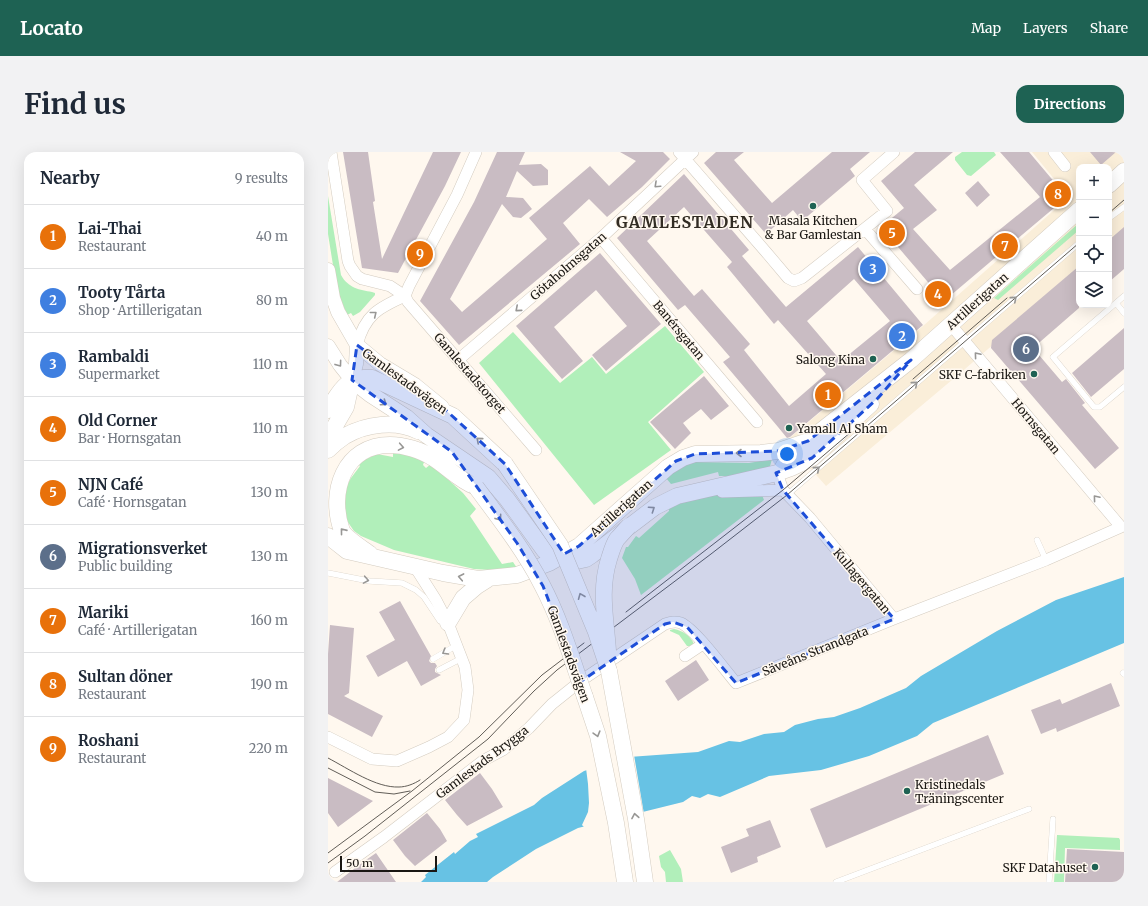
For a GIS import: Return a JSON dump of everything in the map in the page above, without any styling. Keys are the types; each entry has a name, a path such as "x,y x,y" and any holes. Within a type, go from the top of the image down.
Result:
{"main road":[{"path":"1112,182 1124,171"},
{"name":"Artillerigatan","path":"328,536 347,551 466,578 488,579 517,575 549,563 579,546 668,467 683,458 695,454 761,453 790,448 808,441 911,360 1076,213"},
{"name":"Artillerigatan","path":"568,563 586,559 654,507 677,496 778,473 812,458 878,398 911,360"},
{"name":"Gamlestadsvägen","path":"352,380 362,377 372,378 453,416 505,464 560,545 596,632 609,671 642,855 645,882"},
{"path":"328,410 342,389 352,380"},
{"path":"328,438 346,407 352,380"},
{"name":"Gamlestadsvägen","path":"352,380 370,394 407,418 426,435 488,477 507,499 544,550 551,557 568,563"},
{"path":"328,450 345,436 366,427 387,424 414,429 426,435"},
{"name":"Artillerigatan","path":"373,556 343,533 338,524 333,505 332,494 338,474 353,456 377,447 389,445 403,446 433,457 464,482 476,487"},
{"name":"Gamlestadsvägen","path":"452,452 517,543 543,586 565,638 598,736 616,823 625,882"},
{"name":"Artillerigatan","path":"609,671 603,582 605,570 616,540 629,526"},
{"name":"Artillerigatan","path":"328,547 335,556 351,560 366,562 373,556"},
{"path":"448,623 463,598 488,579"}],"street":[{"path":"331,152 347,254 353,272 362,279 390,286 405,296"},
{"path":"356,345 364,325 373,314 405,296 457,195 476,152"},
{"path":"686,154 788,278 794,281 802,278 887,211 862,180 894,152"},
{"path":"1054,152 1065,166"},
{"name":"Götaholmsgatan","path":"458,360 601,238 686,154"},
{"path":"865,229 916,289"},
{"name":"Banérsgatan","path":"601,238 757,422"},
{"name":"Gamlestadsvägen","path":"328,270 333,298 338,312 356,345 380,364 415,385 453,416"},
{"name":"Gamlestadstorget","path":"405,296 408,302 536,450"},
{"name":"Hornsgatan","path":"951,324 1122,528"},
{"name":"Gamlestadsvägen","path":"352,380 356,364 356,345"},
{"name":"Gamlestadsvägen","path":"328,346 352,380"},
{"name":"Artillerigatan","path":"778,473 782,464 811,447 839,425 859,401"},
{"path":"677,496 734,490 785,492 778,473"},
{"name":"Kullagergatan","path":"785,492 810,518 894,619 1046,560 1122,528"},
{"path":"328,736 372,760 397,761 448,737 464,720 468,690 465,667 448,623 416,567"},
{"name":"Säveåns Strandgata","path":"736,683 894,619"},
{"name":"Gamlestads Brygga","path":"335,872 384,837 484,760 503,750 529,728 552,704 582,680 629,650 662,626 673,622 680,623 687,627 736,683"},
{"path":"685,656 703,644"}],"lane":[{"path":"1112,216 1124,207"},
{"path":"785,492 965,342 1076,246"},
{"path":"1124,296 1053,357 1094,407 1100,407 1124,387"},
{"path":"1116,303 1124,313"},
{"path":"1037,540 1046,560"},
{"path":"328,573 369,581 402,583 416,590 424,597 440,621 448,623"},
{"path":"433,659 457,645"},
{"path":"438,670 462,658"},
{"path":"836,882 1029,809"},
{"path":"1049,882 1053,819"}],"highlighted area":[{"path":"357,345 439,404 505,464 564,554 579,546 676,461 695,454 778,451 808,441 911,360 878,398 812,458 776,473 783,490 894,619 736,683 687,627 673,622 665,624 580,682 543,586 517,543 452,452 352,380"}],"shaded area":[{"path":"1032,152 1124,152 1124,231 1112,241 1112,164 1076,164 1076,273 965,369 826,486 786,441 923,326 1069,197"}],"green space":[{"path":"962,152 994,152 996,155 971,176 967,175 955,160 955,157"},
{"path":"328,196 341,275 351,286 375,293 375,295 360,312 353,316 351,313 347,315 337,290 328,234"},
{"path":"1076,226 1076,233 998,300 994,298"},
{"path":"665,326 704,372 648,422 671,450 594,505 479,363 513,332 560,383 592,357 606,374"},
{"path":"393,452 415,457 424,462 423,465 426,468 431,464 463,493 476,509 470,516 502,564 513,562 517,568 491,570 474,569 394,550 361,536 354,531 345,518 345,489 360,466 358,464 377,454 393,457"},
{"path":"772,459 769,470 732,476 719,476 718,472 671,484 666,478 681,467 694,462 749,463"},
{"path":"715,495 762,495 764,500 641,595 635,579 622,558 626,547 628,547 636,536 639,538 669,511 669,507 677,503"},
{"path":"674,629 686,634 694,644 687,646 679,635 670,631"},
{"path":"1057,835 1119,838 1120,850 1065,848 1064,882 1054,882"},
{"path":"670,850 681,869 683,882 666,882 665,872 661,867 659,856"}],"water":[{"path":"1124,577 1124,643 933,723 917,736 869,756 821,770 769,776 720,797 708,794 700,798 692,796 683,802 578,828 536,849 487,882 421,882 426,877 425,875 454,852 455,854 470,841 478,837 476,834 534,805 542,798 584,771 629,757 698,752 729,741 740,742 764,734 784,732 795,725 818,719 834,717 860,708 906,688 921,676 997,631 1056,600"}],"pier":[{"path":"628,755 634,755 644,814 586,829 582,825 588,812 589,803 586,768"}],"building":[{"path":"343,152 368,152 375,201 373,202 382,259 433,152 461,152 445,186 398,273 362,268"},
{"path":"497,152 525,152 519,165 541,164 548,170 548,185 533,186 517,171 506,197 523,198 532,209 521,218 513,217 502,204 450,299 462,312 547,239 529,218 590,166 609,186 636,161 620,152 663,152 670,159 642,187 607,217 589,199 563,223 580,244 459,345 420,301 474,202"},
{"path":"716,152 744,152 734,160 772,203 832,152 870,152 850,169 855,176 802,221 793,210 766,234 704,163"},
{"path":"915,152 953,152 914,185 937,210 913,229 950,270 1040,197 1000,152 1029,152 1067,197 944,301 881,227 904,208 881,181"},
{"path":"1090,152 1116,152 1102,164 1100,164"},
{"path":"684,174 749,250 742,256 786,307 858,247 923,325 787,438 723,362 730,357 685,305 678,310 617,238","holes":["684,207 732,262 727,267 774,324 778,320 826,374 789,406 744,350 750,344 702,289 694,296 647,241","854,279 890,321 841,361 807,321"]},
{"path":"978,181 990,195 977,207 965,193"},
{"path":"1124,227 1124,269 1112,279 1112,272 1112,237"},
{"path":"600,253 661,324 606,371 592,355 627,326 596,290 554,327 583,361 562,379 516,326"},
{"name":"SKF C-fabriken","path":"1076,269 1076,308 1079,308 1033,348 1062,382 1066,379 1085,403 1082,405 1119,448 1095,469 991,348 992,340"},
{"path":"1124,328 1124,369 1091,397 1072,373"},
{"path":"704,376 729,406 711,420 701,409 683,423 691,433 675,449 650,422"},
{"path":"400,601 431,656 429,661 431,663 435,663 437,666 435,672 441,675 421,686 407,661 378,677 366,656 395,640 379,612"},
{"path":"330,625 354,628 349,693 344,696 383,716 372,737 328,714 328,654"},
{"path":"696,660 709,680 678,701 665,681"},
{"path":"1111,683 1120,706 1057,732 1056,728 1041,734 1031,710 1060,699 1062,704"},
{"name":"Kristinedals Träningscenter","path":"988,735 1004,774 826,848 810,809"},
{"path":"480,773 503,807 467,826 445,800"},
{"path":"328,778 373,801 338,827 328,813"},
{"path":"427,813 440,829 447,841 415,866 393,840"},
{"path":"770,820 781,847 757,857 758,862 731,873 721,847 749,836 746,829"},
{"name":"SKF Datahuset","path":"1067,849 1124,852 1124,882 1065,882"},
{"path":"376,853 396,882 337,882 363,862"}],"tram line":[{"path":"1112,210 1124,200"},
{"path":"328,863 365,836 488,739 534,691 557,670 787,495 1076,246"},
{"path":"913,379 1007,298"},
{"path":"626,612 783,490 851,432"},
{"path":"328,853 412,791 479,737 542,675 584,643"},
{"path":"328,758 363,777 381,784 402,787 420,780"},
{"path":"328,768 375,792 394,794 410,791"}],"place":[{"name":"Sultan döner","path":"1058,194"},
{"name":"Masala Kitchen & Bar Gamlestan","path":"813,206"},
{"name":"NJN Café","path":"892,233"},
{"name":"Mariki","path":"1005,246"},
{"name":"Roshani","path":"420,254"},
{"name":"Rambaldi","path":"873,269"},
{"name":"Old Corner","path":"938,294"},
{"name":"Tooty Tårta","path":"902,336"},
{"name":"Migrationsverket","path":"1026,349"},
{"name":"Salong Kina","path":"873,359"},
{"name":"SKF C-fabriken","path":"1034,374"},
{"name":"Lai-Thai","path":"828,395"},
{"name":"Yamall Al Sham","path":"789,428"},
{"name":"Kristinedals Träningscenter","path":"907,791"},
{"name":"SKF Datahuset","path":"1095,867"}],"district":[{"name":"GAMLESTADEN","path":"685,222"}]}
